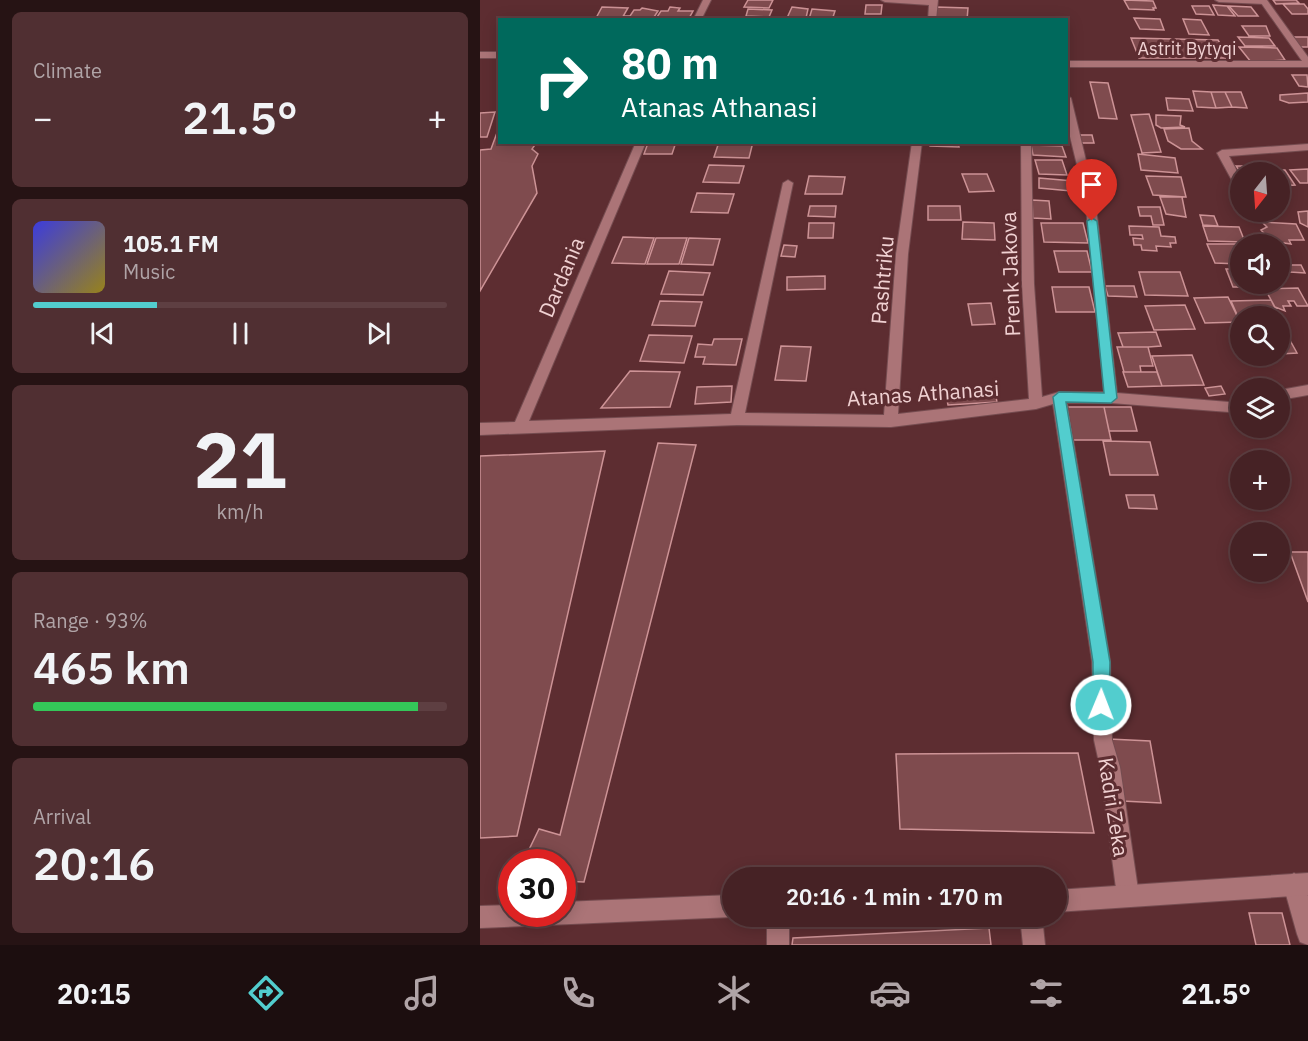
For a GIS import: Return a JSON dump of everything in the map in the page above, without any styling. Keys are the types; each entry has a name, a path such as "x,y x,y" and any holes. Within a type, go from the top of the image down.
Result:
{"street":[{"path":"698,18 706,0"},
{"path":"885,0 934,1 932,18"},
{"path":"1220,0 1264,1 1308,64"},
{"path":"480,56 498,55"},
{"name":"Astrit Bytyqi","path":"1068,64 1308,64"},
{"path":"1068,106 1090,198 1111,398"},
{"name":"Dardania","path":"519,427 597,240 640,144"},
{"name":"Pashtriku","path":"891,421 902,254 917,144"},
{"name":"Prenk Jakova","path":"1026,144 1028,284 1036,404"},
{"path":"1230,168 1222,153 1308,147"},
{"path":"737,419 788,183"},
{"path":"1290,393 1308,390"},
{"name":"Atanas Athanasi","path":"480,429 737,419 891,421 1036,404 1059,397 1230,406"},
{"name":"Kadri Zeka","path":"1059,397 1101,662 1103,740 1110,767 1128,896"},
{"path":"1067,900 1301,884 1308,934"},
{"path":"576,912 722,906"},
{"path":"480,917 498,916"},
{"path":"778,927 778,945"},
{"path":"1033,927 1034,945"}],"building":[{"path":"748,0 773,0 769,8 744,7"},
{"path":"1124,0 1153,1 1156,8 1153,8 1154,10 1129,9"},
{"path":"1273,0 1296,0 1299,3 1276,4"},
{"path":"1283,4 1304,4 1308,9 1308,14 1292,14"},
{"path":"866,5 882,5 881,14 865,14"},
{"path":"1213,5 1227,6 1235,16 1218,15"},
{"path":"1192,6 1209,6 1214,15 1196,14"},
{"path":"1229,6 1251,7 1258,16 1238,16"},
{"path":"602,7 628,8 622,18 596,18"},
{"path":"670,7 680,8 678,11 693,11 689,18 656,18 661,11 668,11"},
{"path":"792,7 808,9 806,18 787,18"},
{"path":"936,7 968,8 967,18 935,18"},
{"path":"642,8 658,11 653,18 623,18 630,16 634,10"},
{"path":"748,9 772,10 769,17 746,16"},
{"path":"812,9 835,11 833,18 809,18"},
{"path":"1134,18 1160,19 1164,30 1140,29"},
{"path":"1183,19 1201,20 1209,35 1189,34"},
{"path":"1242,26 1266,26 1270,36 1249,36"},
{"path":"1238,37 1269,38 1275,46 1245,46"},
{"path":"1291,37 1308,37 1308,47 1299,47"},
{"path":"1131,38 1218,40 1229,58 1139,58"},
{"path":"1239,47 1277,48 1285,60 1251,62"},
{"path":"1292,75 1307,75 1308,87 1299,86"},
{"path":"1090,82 1108,83 1117,119 1099,118"},
{"path":"1193,91 1211,92 1216,108 1197,107"},
{"path":"1211,92 1225,92 1232,107 1216,108"},
{"path":"1225,92 1241,92 1247,108 1232,107"},
{"path":"1308,93 1308,102 1289,103 1280,100 1280,95"},
{"path":"1166,98 1189,99 1193,111 1168,110"},
{"path":"495,112 487,137 480,137 480,113"},
{"path":"1149,114 1161,152 1142,153 1131,115"},
{"path":"1156,115 1181,116 1180,125 1185,127 1161,128 1156,125"},
{"path":"1189,128 1192,141 1202,149 1181,149 1168,141 1164,129"},
{"path":"498,130 498,144 536,144 532,149 538,154 532,166 537,193 480,291 480,150 491,149"},
{"path":"1078,135 1092,135 1094,143 1080,143"},
{"path":"648,144 675,144 672,154 644,154"},
{"path":"718,144 752,144 749,158 714,157"},
{"path":"930,144 958,144 959,147 930,146"},
{"path":"1031,145 1062,146 1066,157 1033,155"},
{"path":"1138,154 1175,158 1178,173 1141,170"},
{"path":"1035,160 1062,160 1067,175 1039,174"},
{"path":"709,165 744,166 739,183 703,182"},
{"path":"1308,169 1308,183 1300,183 1290,170"},
{"path":"962,174 987,174 994,191 969,192"},
{"path":"809,176 845,177 842,194 805,194"},
{"path":"1146,176 1181,177 1186,197 1153,195"},
{"path":"1039,178 1073,181 1071,191 1039,188"},
{"path":"697,193 734,194 728,213 691,212"},
{"path":"1160,197 1182,197 1186,217 1166,214"},
{"path":"1032,200 1049,201 1051,219 1033,218"},
{"path":"810,206 836,206 835,217 808,216"},
{"path":"928,206 960,206 961,220 928,220"},
{"path":"1138,207 1160,207 1164,225 1153,225 1151,216 1140,216"},
{"path":"1308,211 1308,227 1300,223 1298,212"},
{"path":"1200,215 1214,216 1218,226 1203,225"},
{"path":"963,222 994,223 995,240 962,239"},
{"path":"1262,222 1296,224 1304,240 1290,240 1290,234 1265,234 1261,230 1267,227"},
{"path":"809,223 834,223 833,238 808,238"},
{"path":"1041,223 1083,223 1088,243 1044,242"},
{"path":"1129,226 1159,227 1161,236 1175,237 1176,243 1170,243 1171,247 1156,246 1157,251 1142,250 1141,245 1134,245 1133,238 1143,239 1142,235 1130,235"},
{"path":"1203,226 1239,227 1242,234 1230,234 1230,242 1208,241"},
{"path":"623,237 654,238 645,264 612,263"},
{"path":"656,238 687,238 679,264 647,264"},
{"path":"689,238 720,239 713,265 681,264"},
{"path":"1207,244 1230,244 1230,264 1215,263"},
{"path":"784,245 797,246 795,257 781,256"},
{"path":"1054,251 1087,251 1092,272 1059,272"},
{"path":"1290,265 1301,265 1305,273 1290,272"},
{"path":"669,271 710,273 703,295 661,294"},
{"path":"1139,272 1180,272 1188,296 1145,295"},
{"path":"825,276 825,289 787,290 787,277"},
{"path":"1105,286 1134,286 1137,297 1108,296"},
{"path":"1052,287 1089,287 1095,312 1056,312"},
{"path":"1290,288 1298,288 1308,306 1297,306 1294,301 1288,301 1291,306 1274,306 1268,294 1290,294"},
{"path":"1228,297 1232,306 1230,306 1230,322 1205,323 1194,298"},
{"path":"1271,300 1274,306 1233,306 1231,301"},
{"path":"660,301 702,302 695,326 652,325"},
{"path":"991,303 995,324 972,325 968,304"},
{"path":"1185,305 1195,329 1154,330 1145,306"},
{"path":"1156,332 1161,346 1123,347 1118,333"},
{"path":"649,335 692,336 684,363 640,361"},
{"path":"714,339 742,339 736,365 703,364 705,357 695,357 698,344 712,345"},
{"path":"1290,340 1297,353 1290,353"},
{"path":"781,346 811,347 806,381 775,380"},
{"path":"1117,347 1148,347 1153,366 1140,366 1141,372 1124,372"},
{"path":"1192,355 1204,385 1162,386 1152,356"},
{"path":"630,371 680,372 670,407 601,408"},
{"path":"1123,372 1157,372 1162,386 1128,387"},
{"path":"732,386 731,402 695,404 697,387"},
{"path":"1221,386 1225,394 1209,396 1205,388"},
{"path":"995,392 997,402 948,405 946,395"},
{"path":"1066,407 1104,407 1111,440 1072,440"},
{"path":"1104,407 1131,407 1137,431 1109,431"},
{"path":"1103,441 1150,442 1158,475 1110,475"},
{"path":"658,443 696,445 584,882 576,882 576,849 529,849 539,829 560,835"},
{"path":"605,451 517,836 480,838 480,456"},
{"path":"1126,495 1154,495 1157,509 1129,508"},
{"path":"1290,552 1308,552 1308,602"},
{"path":"1109,739 1150,741 1161,803 1122,801"},
{"path":"1078,753 1094,833 900,829 896,754"},
{"path":"1249,913 1282,913 1290,945 1256,945"},
{"path":"989,928 991,945 792,945 793,938"}],"route":[{"path":"1092,221 1111,398 1059,397 1101,662 1101,705"}]}
